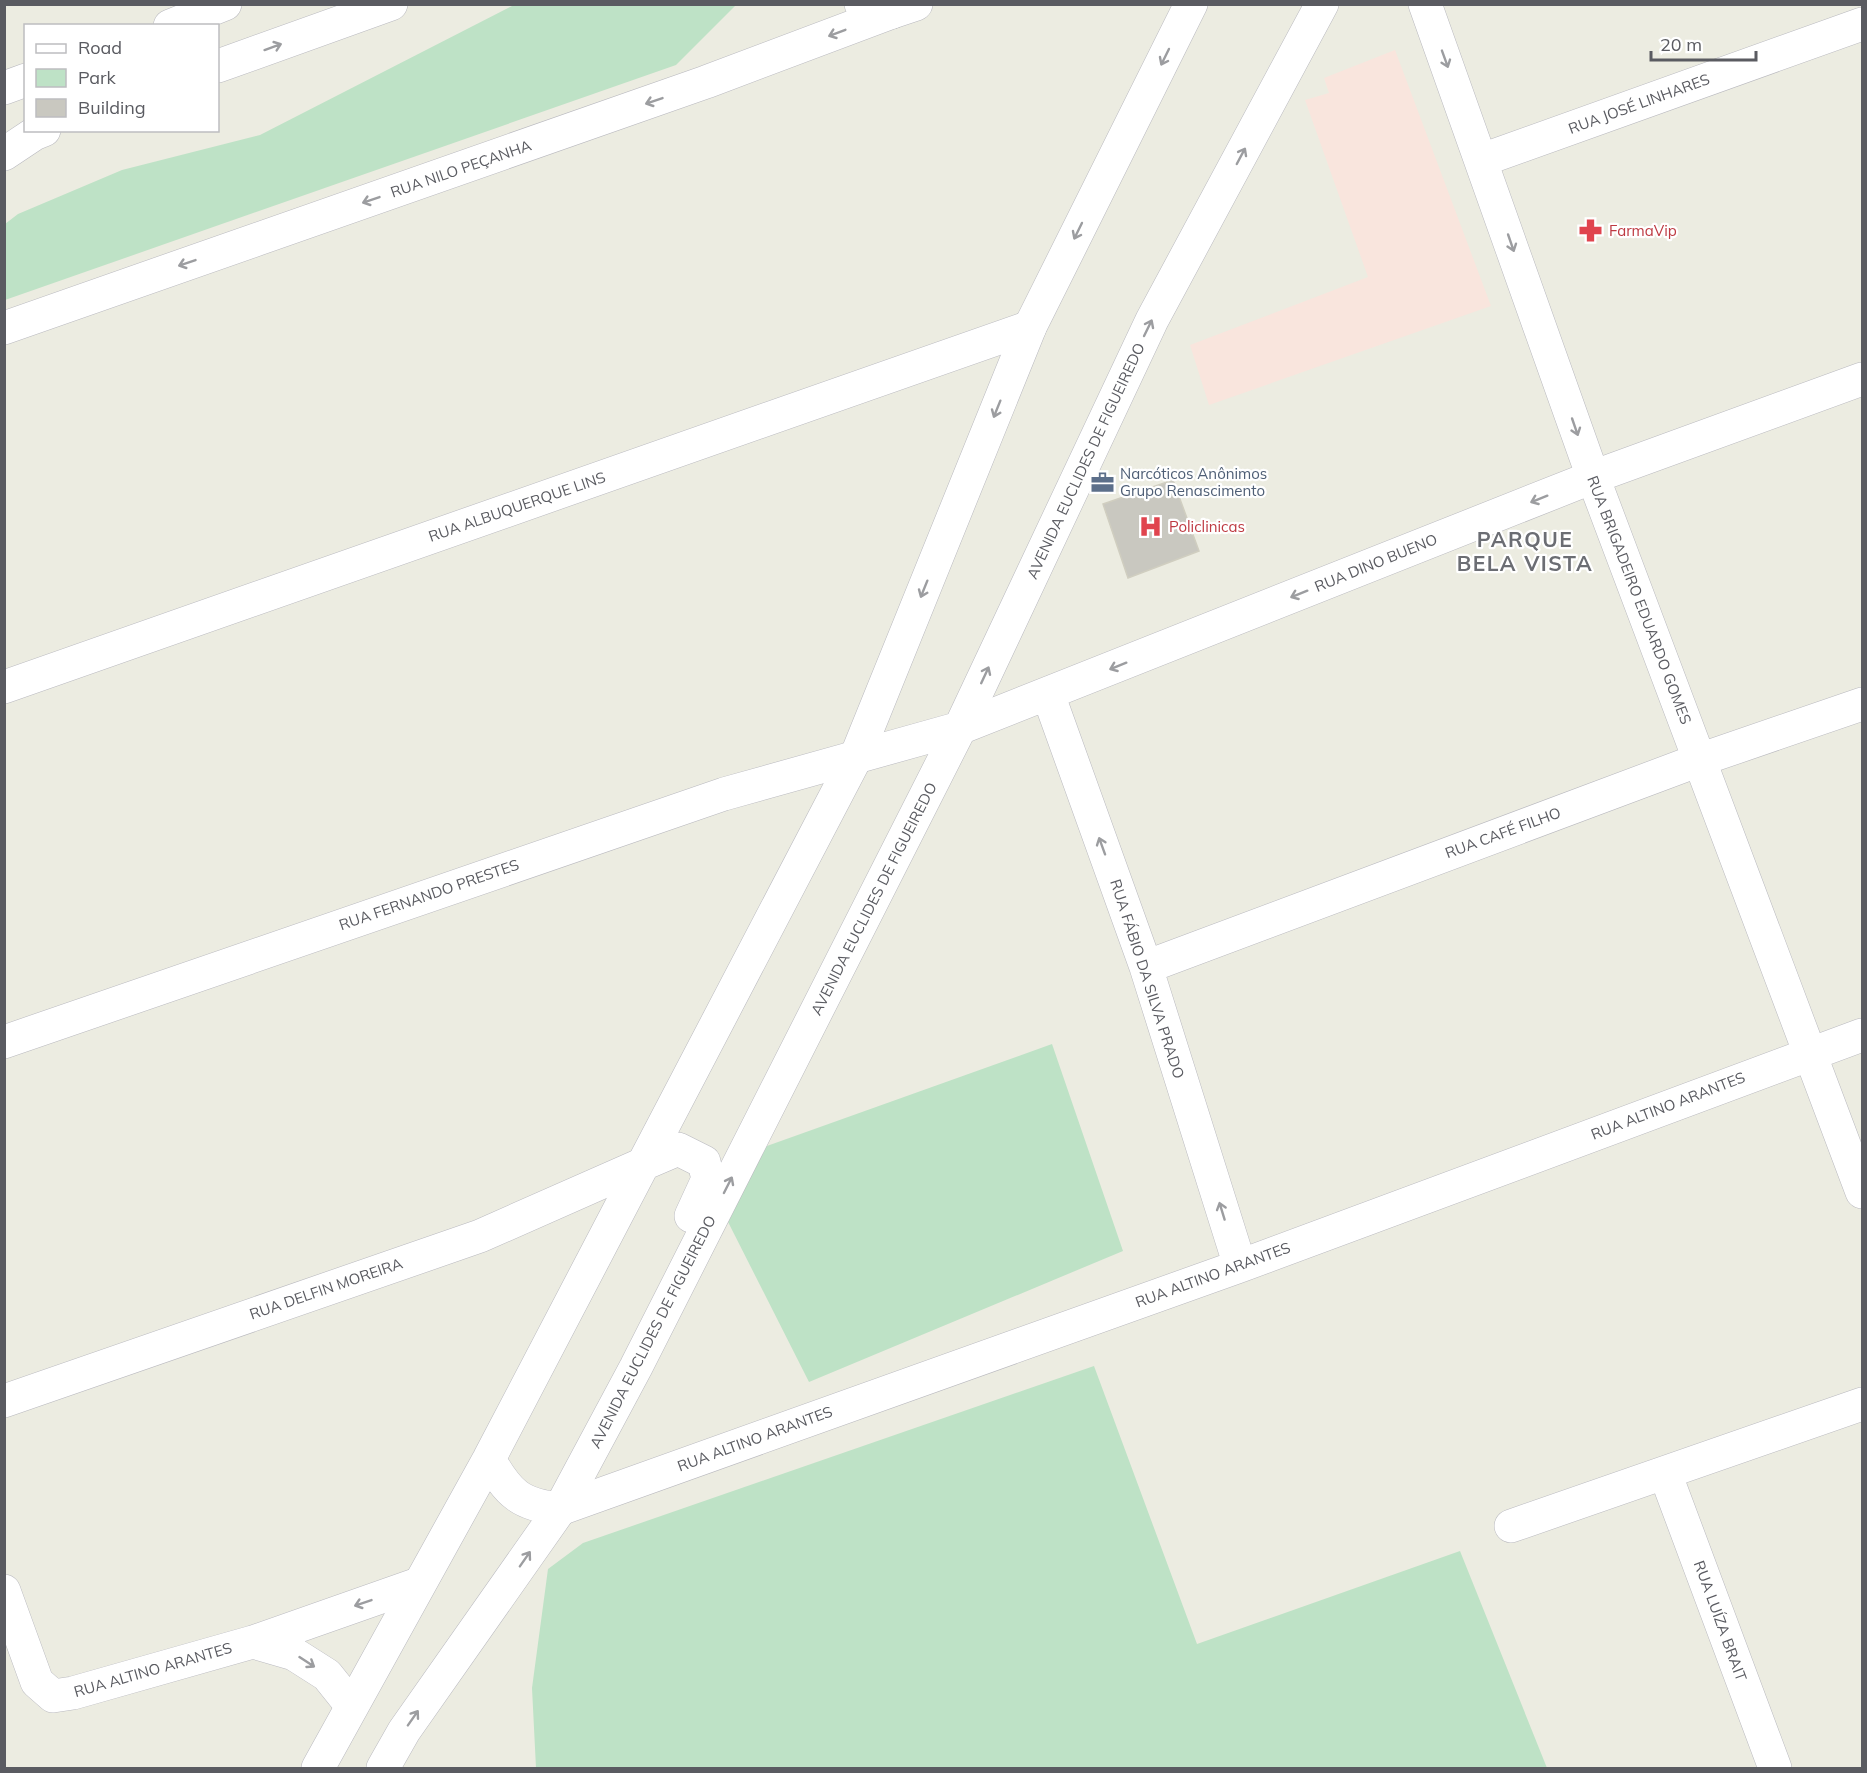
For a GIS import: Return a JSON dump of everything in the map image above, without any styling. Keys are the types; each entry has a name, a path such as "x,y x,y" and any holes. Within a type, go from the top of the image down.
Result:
{"street":[{"path":"175,24 225,4"},
{"path":"219,66 392,4"},
{"path":"318,1768 489,1459 856,757 1030,327 1191,4"},
{"name":"AVENIDA EUCLIDES DE FIGUEIREDO","path":"383,1768 404,1731 560,1509 636,1367 960,728 1152,320 1322,4"},
{"name":"RUA BRIGADEIRO EDUARDO GOMES","path":"1425,4 1593,477 1863,1192"},
{"name":"RUA NILO PEÇANHA","path":"4,328 695,86 890,7"},
{"name":"RUA JOSÉ LINHARES","path":"1482,160 1863,24"},
{"path":"4,88 24,81"},
{"path":"4,154 39,132"},
{"name":"RUA ALBUQUERQUE LINS","path":"4,687 1030,327"},
{"name":"RUA DINO BUENO","path":"960,728 1593,477 1863,380"},
{"name":"RUA FÁBIO DA SILVA PRADO","path":"1048,694 1146,967 1240,1266"},
{"name":"RUA CAFÉ FILHO","path":"1146,967 1699,760 1863,704"},
{"name":"RUA FERNANDO PRESTES","path":"4,1042 724,794 960,728"},
{"name":"RUA ALTINO ARANTES","path":"560,1509 1240,1266 1863,1035"},
{"name":"RUA DELFIN MOREIRA","path":"4,1401 480,1236 678,1149 704,1162 708,1179 651,1307 636,1367"},
{"path":"1511,1526 1863,1404"},
{"path":"489,1459 502,1482 520,1500 540,1507 560,1509"},
{"name":"RUA LUÍZA BRAIT","path":"1665,1473 1775,1768"},
{"name":"RUA ALTINO ARANTES","path":"4,1591 37,1682 53,1696 73,1693 253,1642 418,1584"},
{"name":"RUA ALTINO ARANTES","path":"253,1642 294,1654 327,1675 351,1705"}],"shaded area":[{"path":"1395,50 1491,306 1209,405 1190,345 1368,277 1305,100 1329,93 1324,78"}],"green space":[{"path":"514,5 736,5 676,65 5,300 5,224 18,214 122,170 260,135"},
{"path":"1052,1044 1123,1251 809,1382 724,1214 753,1151"},
{"path":"1094,1366 1197,1644 1460,1551 1547,1768 536,1768 532,1688 548,1569 583,1543"}],"building":[{"name":"Policlinicas","path":"1173,480 1199,551 1128,578 1103,504"}],"place":[{"name":"FarmaVip","path":"1591,231"},
{"name":"Narcóticos Anônimos Grupo Renascimento","path":"1102,483"},
{"name":"Policlinicas","path":"1151,527"}],"district":[{"name":"PARQUE BELA VISTA","path":"1525,552"}]}
